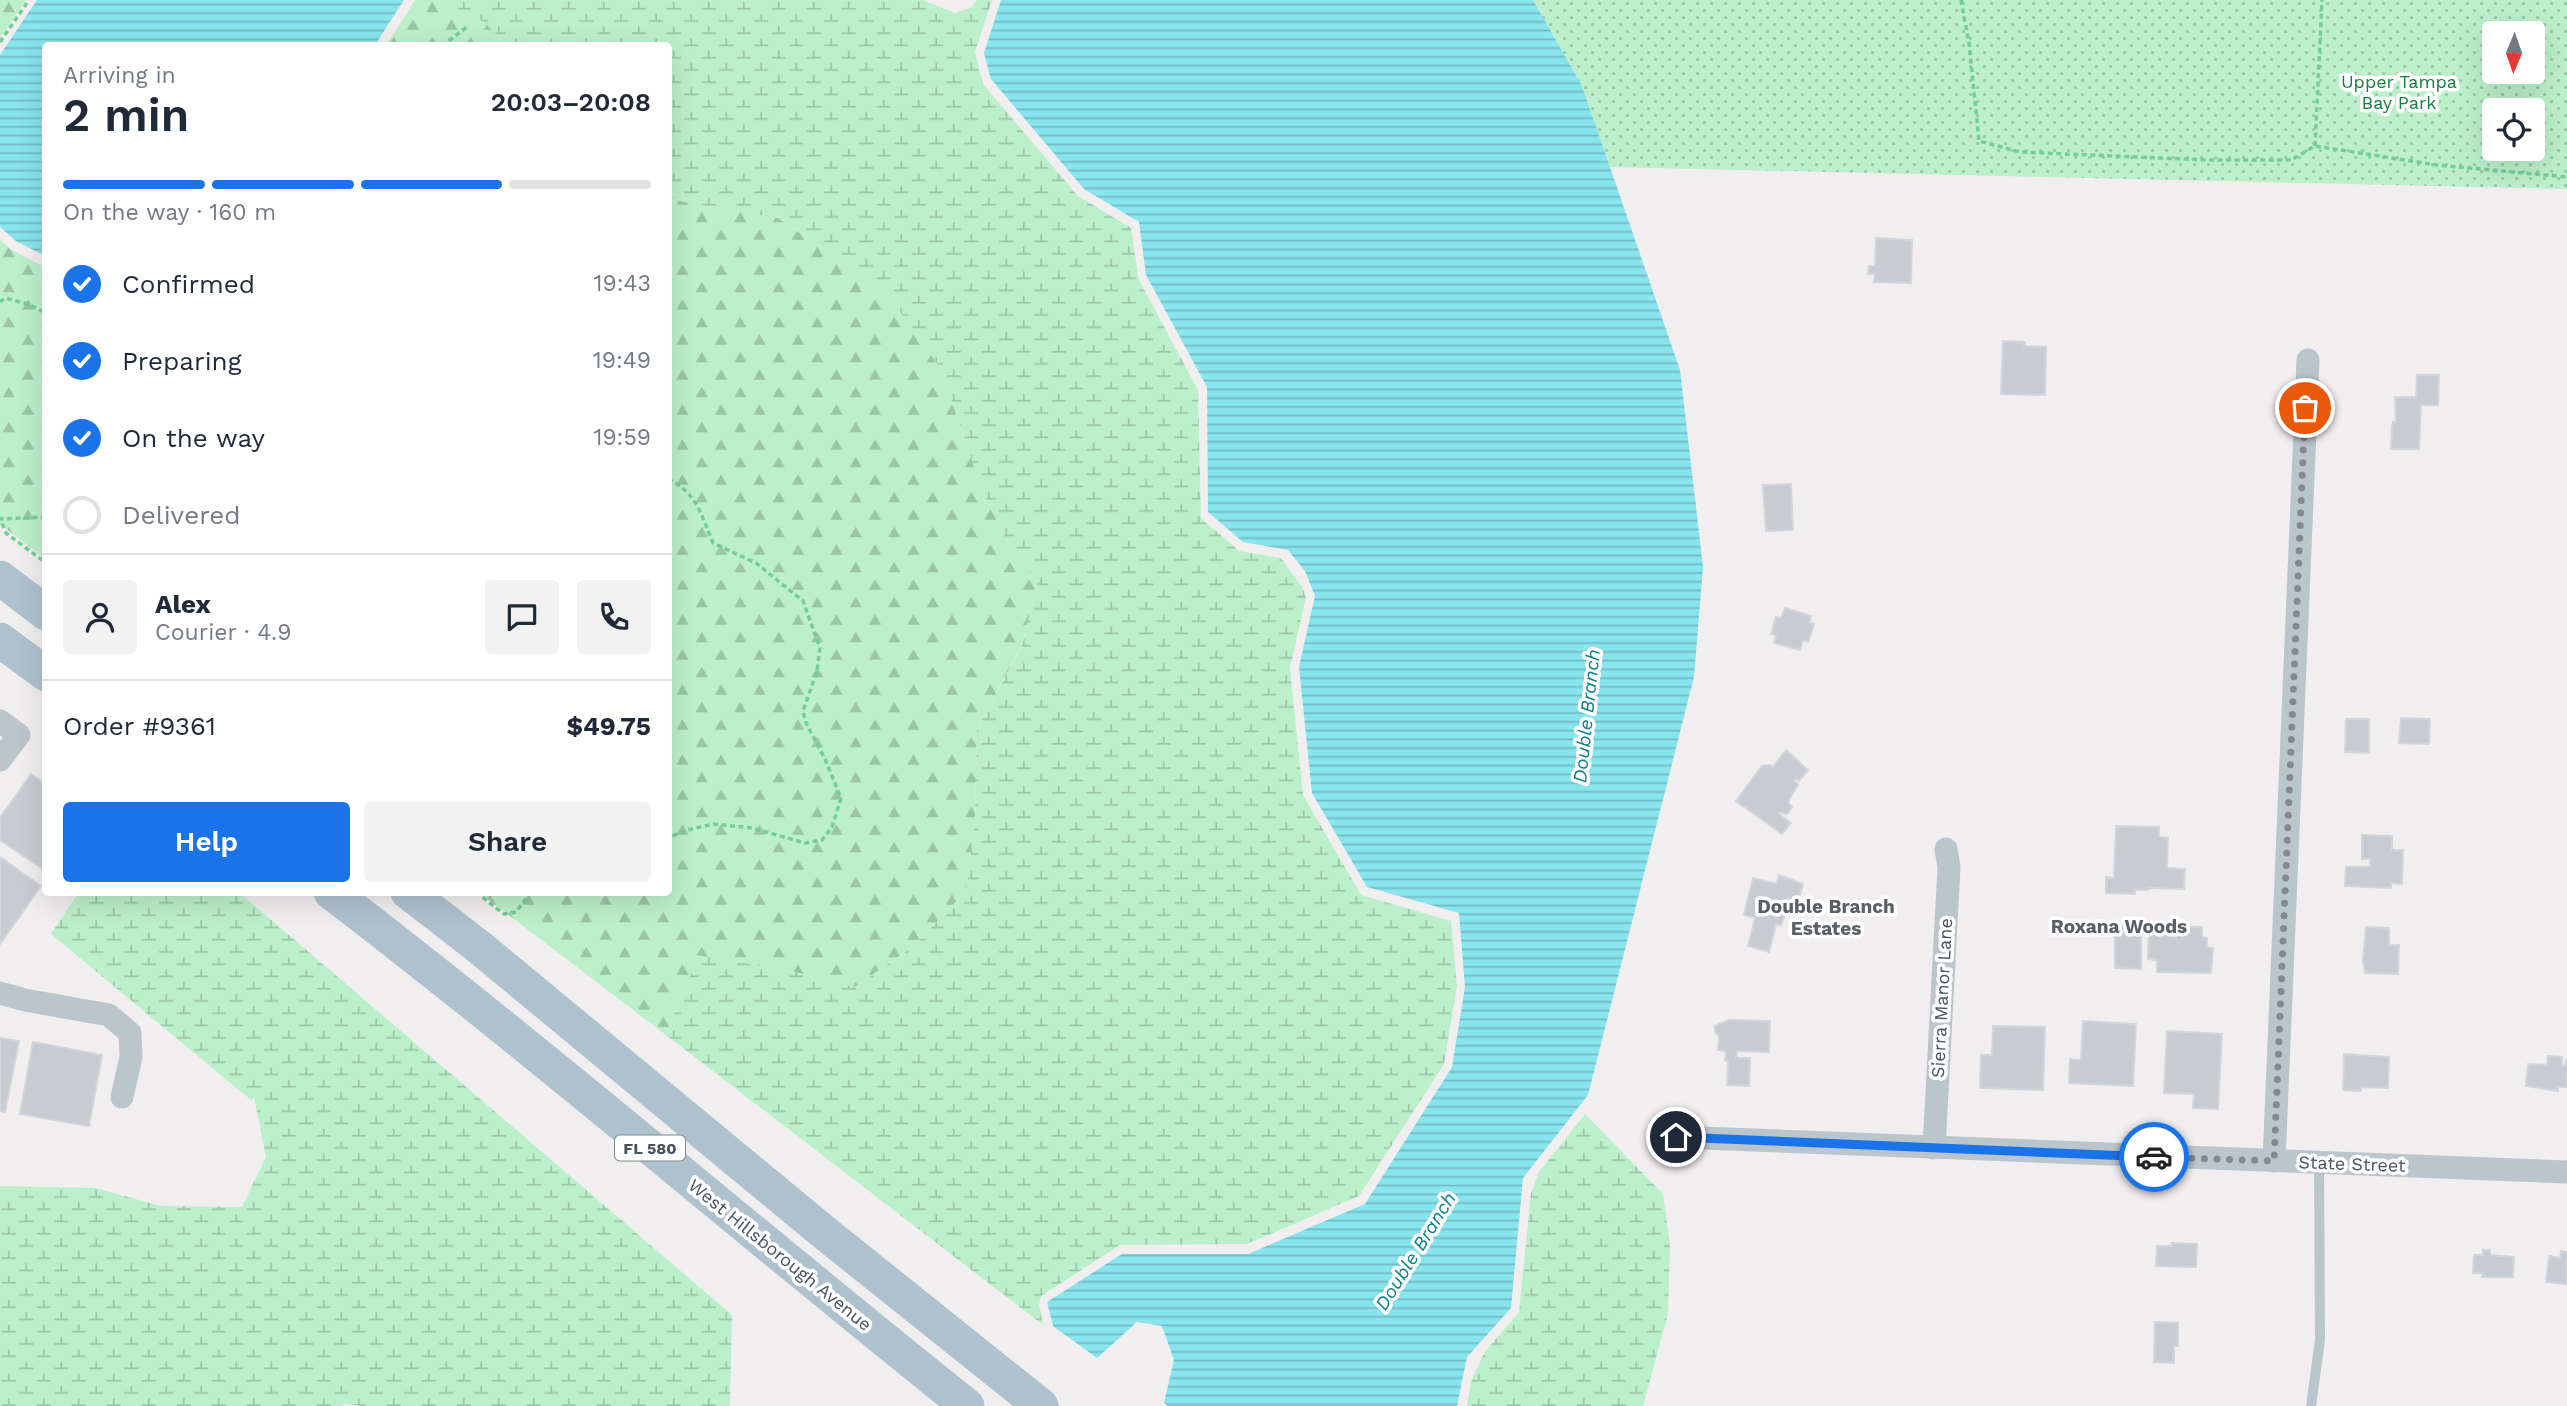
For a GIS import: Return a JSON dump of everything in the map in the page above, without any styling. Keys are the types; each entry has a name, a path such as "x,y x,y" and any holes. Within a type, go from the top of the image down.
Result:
{"main road":[{"path":"0,578 42,610"},
{"path":"0,640 42,671"},
{"name":"West Hillsborough Avenue","path":"336,896 450,984 796,1270 967,1406"},
{"name":"FL 580","path":"413,896 480,947 826,1234 1041,1406"}],"street":[{"path":"2274,1161 2308,359"},
{"path":"0,721 19,735 0,760"},
{"name":"Sierra Manor Lane","path":"1934,1148 1949,867 1946,849"},
{"path":"0,993 109,1015 130,1033 131,1057 122,1097"},
{"name":"State Street","path":"1676,1137 2567,1172"}],"lane":[{"path":"2311,1406 2319,1340 2319,1163"}],"path":[{"path":"0,42 29,0"},
{"path":"1961,0 1969,43 1979,141 2020,152 2207,160 2291,160 2315,146 2437,165 2567,177"},
{"path":"2315,146 2322,0"},
{"path":"448,42 468,26"},
{"path":"0,302 5,298 42,311"},
{"path":"672,481 681,485 695,500 713,543 756,563 803,601 820,648 817,671 803,711 841,798 832,827 822,839 805,843 752,828 713,824 672,836"},
{"path":"42,517 0,519 6,533 42,560"},
{"path":"481,896 504,914 516,912 528,896"}],"green space":[{"path":"0,0 26,0 0,38"},
{"path":"415,0 442,0 484,22 505,42 389,42"},
{"path":"442,0 923,0 955,13 972,7 977,0 992,0 975,52 983,84 1078,196 1131,228 1139,280 1198,390 1201,518 1239,551 1281,558 1306,597 1290,668 1303,795 1361,895 1451,921 1457,986 1444,1064 1359,1196 1247,1244 1120,1245 1041,1296 1039,1305 1043,1325 666,1035 696,962 696,955 790,971 855,987 914,946 966,891 975,820 977,729 1022,646 1038,582 1010,547 982,490 941,369 885,291 778,218 672,198 672,42 505,42 484,22"},
{"name":"Upper Tampa Bay Park","path":"1533,0 2567,0 2567,189 1610,167 1582,86"},
{"path":"672,198 778,218 885,291 941,369 982,490 1010,547 1038,582 1022,645 977,729 975,820 966,891 914,946 855,987 790,971 696,962 666,1035 484,896 672,896"},
{"path":"0,240 10,249 42,265 42,557 0,524"},
{"path":"76,896 243,896 732,1315 730,1406 0,1406 0,1186 95,1188 161,1206 242,1207 266,1157 254,1097 251,1100 51,934"},
{"path":"1585,1114 1663,1194 1670,1244 1668,1314 1643,1406 1467,1406 1471,1381 1484,1353 1519,1312 1531,1193 1539,1172"}],"water":[{"path":"37,0 404,0 377,42 42,42 42,254 16,241 0,227 0,55"},
{"name":"Double Branch","path":"1001,0 1533,0 1582,86 1680,370 1703,567 1694,677 1588,1095 1523,1178 1511,1308 1467,1357 1457,1406 1168,1406 1164,1403 1174,1360 1162,1326 1137,1322 1097,1358 1053,1326 1047,1302 1122,1254 1248,1254 1365,1204 1452,1067 1465,987 1459,913 1367,887 1312,793 1299,667 1315,596 1305,571 1288,550 1243,542 1208,512 1207,387 1146,275 1139,222 1084,189 991,79 984,53"}],"building":[{"path":"1876,238 1912,240 1911,283 1874,282 1875,274 1868,274 1869,266 1875,266"},
{"path":"2003,341 2046,347 2045,395 2001,394"},
{"path":"2417,375 2439,375 2438,405 2421,405 2419,449 2391,449 2392,426 2393,422 2396,422 2395,397 2416,397"},
{"path":"1791,484 1793,530 1766,531 1763,485"},
{"path":"1785,608 1811,616 1809,623 1814,624 1808,642 1803,640 1800,650 1774,643 1776,635 1771,634 1776,617 1781,618"},
{"path":"2401,718 2430,719 2429,744 2399,743"},
{"path":"2346,719 2369,719 2369,753 2345,752"},
{"path":"1786,750 1808,770 1799,781 1794,781 1798,784 1788,802 1792,807 1787,814 1779,814 1791,823 1782,834 1736,801 1762,766 1773,767"},
{"path":"31,774 42,782 42,868 0,840 0,818"},
{"path":"2116,826 2159,827 2159,837 2168,838 2167,868 2185,869 2184,889 2148,888 2135,890 2135,894 2106,893 2106,877 2114,878"},
{"path":"2362,835 2392,836 2392,850 2403,850 2402,884 2391,883 2391,888 2345,886 2346,867 2370,867 2370,859 2362,859"},
{"path":"0,857 41,886 0,944"},
{"path":"1779,875 1803,884 1796,910 1788,908 1781,925 1776,924 1769,952 1748,946 1755,918 1744,915 1753,878 1776,884"},
{"path":"2115,924 2141,924 2141,969 2115,968"},
{"path":"2149,926 2202,927 2202,937 2207,938 2207,947 2213,948 2211,973 2157,972 2157,960 2148,959"},
{"path":"2366,927 2389,928 2389,945 2399,945 2398,974 2365,973 2363,960"},
{"path":"1729,1020 1770,1021 1769,1052 1737,1051 1736,1058 1750,1058 1749,1086 1727,1085 1726,1051 1718,1050 1719,1036 1715,1032 1715,1026"},
{"path":"2083,1021 2136,1024 2133,1086 2069,1083 2070,1059 2081,1060"},
{"path":"1993,1026 2045,1027 2043,1090 1980,1088 1981,1055 1992,1055"},
{"path":"2167,1031 2222,1034 2218,1109 2193,1108 2194,1094 2164,1093"},
{"path":"0,1038 19,1041 5,1112 0,1111"},
{"path":"33,1042 102,1055 89,1126 20,1114"},
{"path":"2344,1054 2389,1057 2388,1088 2361,1087 2361,1091 2343,1090"},
{"path":"2548,1056 2562,1057 2562,1066 2565,1066 2567,1059 2567,1087 2558,1087 2558,1091 2526,1086 2528,1064 2547,1065"},
{"path":"2172,1243 2197,1244 2196,1267 2156,1266 2157,1246 2172,1246"},
{"path":"2483,1250 2490,1250 2490,1255 2514,1257 2513,1277 2482,1277 2483,1273 2473,1273 2474,1255 2483,1255"},
{"path":"2561,1251 2567,1252 2567,1284 2546,1282 2549,1256 2560,1258"},
{"path":"2155,1322 2178,1323 2178,1346 2174,1346 2174,1363 2154,1362"}],"way so far":[{"path":"2154,1157 2274,1161 2305,408"}],"district":[{"name":"Double Branch Estates","path":"1826,917"},
{"name":"Roxana Woods","path":"2119,926"}],"route":[{"path":"1676,1137 2154,1157"}]}
